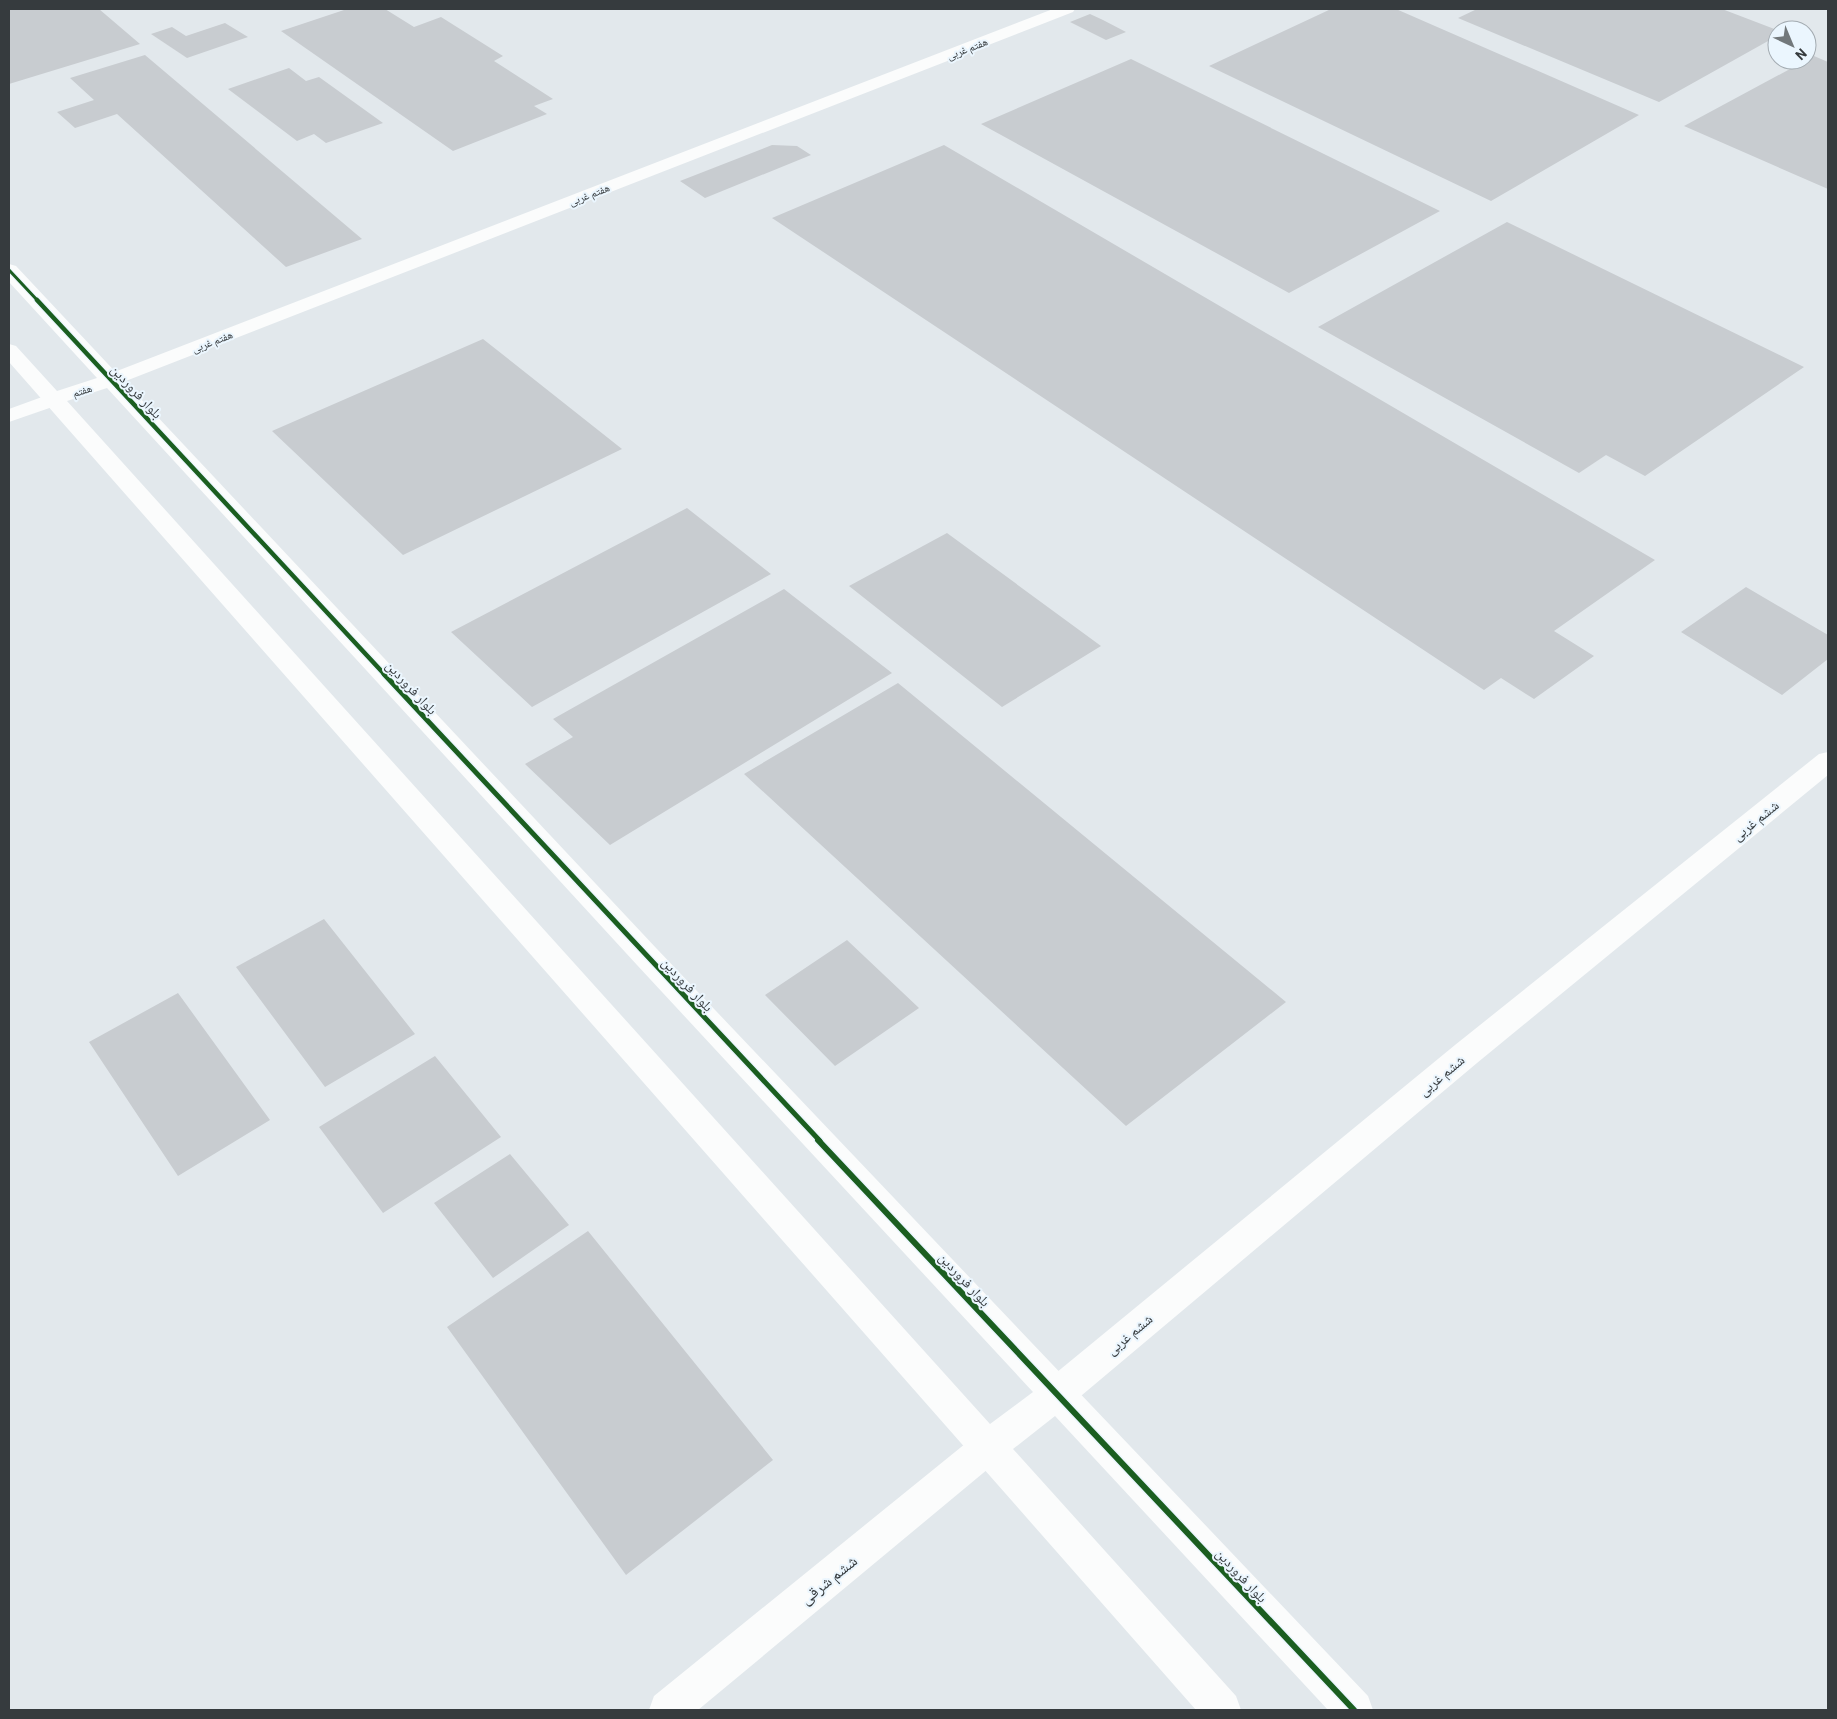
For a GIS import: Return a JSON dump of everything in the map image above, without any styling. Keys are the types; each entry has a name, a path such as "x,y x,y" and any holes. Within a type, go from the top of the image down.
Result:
{"street":[{"name":"هفتم غربی","path":"111,380 1067,9"},
{"name":"بلوار فروردین","path":"9,270 661,971 1354,1710"},
{"path":"9,350 1222,1710"},
{"name":"هفتم","path":"9,416 111,380"},
{"name":"ششم غربی","path":"988,1447 1057,1394 1466,1054 1828,761"},
{"name":"ششم شرقی","path":"668,1710 988,1447"}],"building":[{"path":"9,9 99,9 140,44 9,84"},
{"path":"347,9 385,9 414,27 441,17 503,56 494,61 553,99 534,106 547,114 453,151 281,31"},
{"path":"1331,9 1396,9 1639,115 1491,201 1209,66"},
{"path":"1477,9 1722,9 1767,26 1767,42 1659,102 1458,18"},
{"path":"1090,14 1126,32 1106,40 1070,22"},
{"path":"225,23 248,37 187,58 151,34 172,27 186,36"},
{"path":"145,55 362,239 286,267 117,114 75,128 57,112 94,100 70,78"},
{"path":"1817,57 1828,62 1828,189 1684,126 1788,70 1817,70"},
{"path":"1131,59 1440,211 1289,293 981,124"},
{"path":"289,68 306,81 319,77 383,123 326,143 314,134 297,141 228,89"},
{"path":"772,145 797,146 811,155 705,198 680,181"},
{"path":"944,145 1655,560 1554,631 1594,656 1534,699 1501,678 1484,690 772,218"},
{"path":"1507,222 1804,367 1645,476 1606,455 1579,473 1318,327"},
{"path":"483,339 622,449 403,555 272,431"},
{"path":"687,508 771,574 532,707 451,632"},
{"path":"947,533 1101,646 1002,707 849,586"},
{"path":"1746,587 1828,635 1828,659 1782,695 1681,632"},
{"path":"784,589 892,673 610,845 525,764 573,737 553,719"},
{"path":"898,683 1286,1002 1126,1126 744,774"},
{"path":"324,919 415,1034 325,1087 236,967"},
{"path":"847,940 919,1008 835,1066 765,995"},
{"path":"178,993 270,1120 178,1176 89,1042"},
{"path":"435,1056 501,1137 383,1213 319,1127"},
{"path":"510,1154 569,1225 493,1278 434,1203"},
{"path":"588,1231 773,1460 626,1575 447,1327"}],"cycle path":[{"path":"9,270 647,957 1354,1710"}]}
